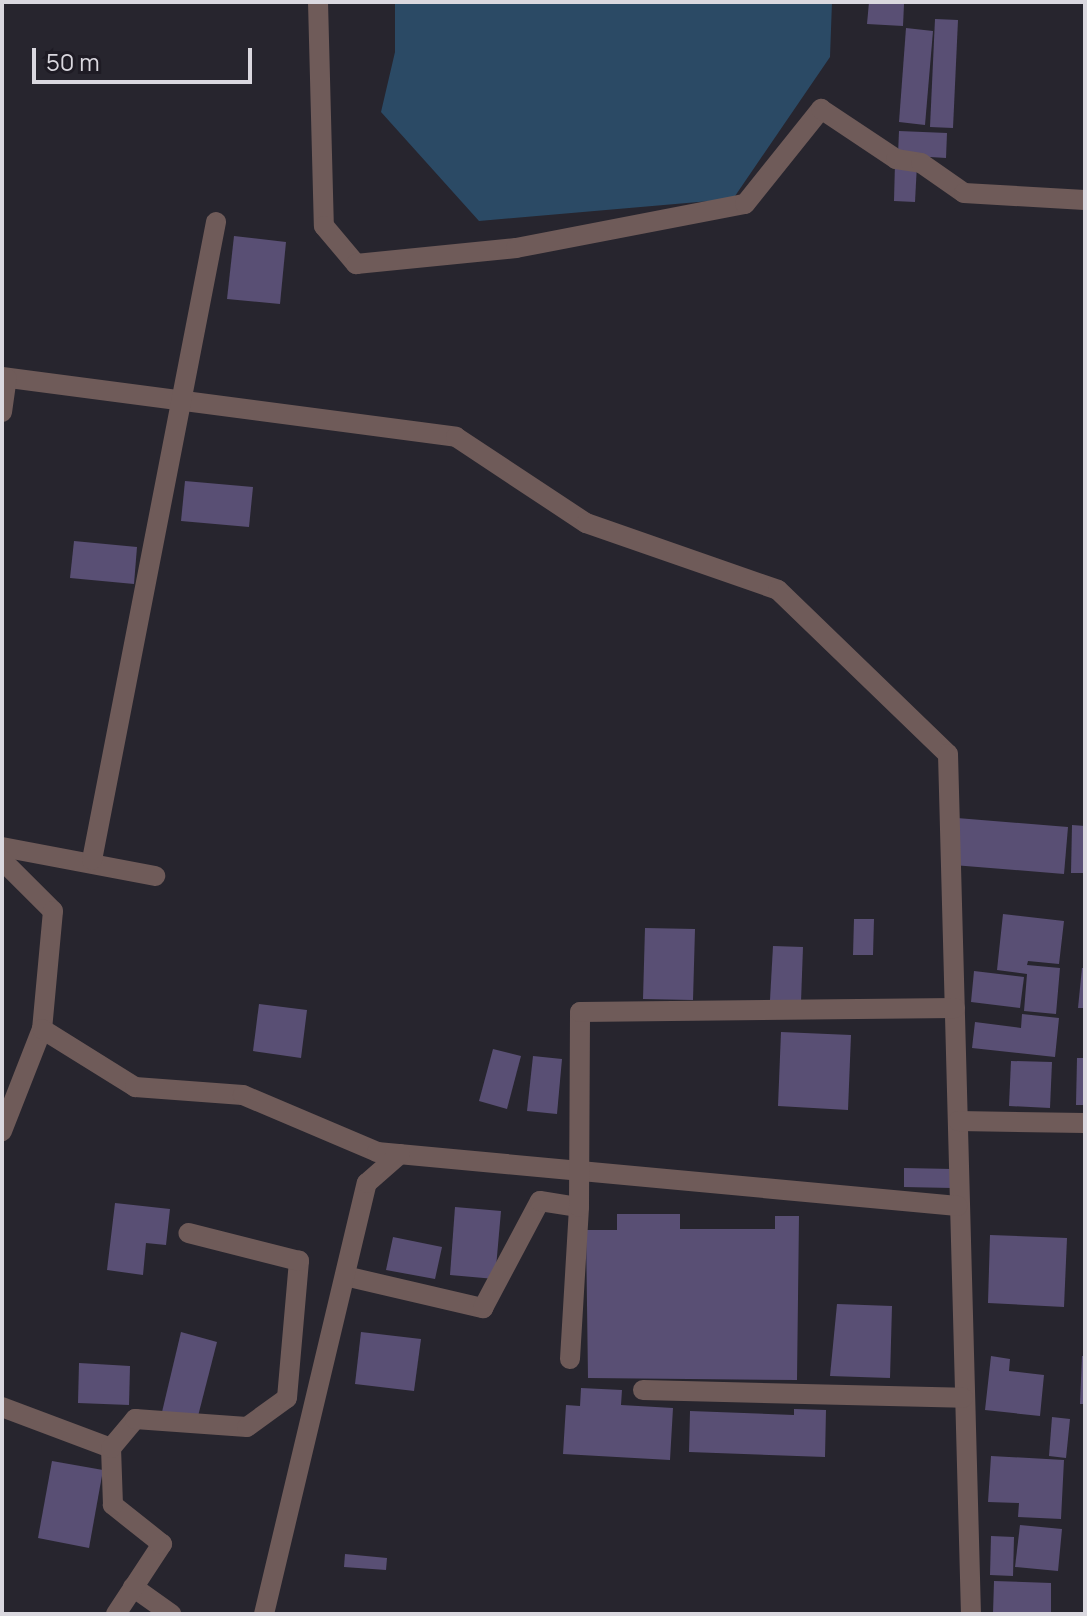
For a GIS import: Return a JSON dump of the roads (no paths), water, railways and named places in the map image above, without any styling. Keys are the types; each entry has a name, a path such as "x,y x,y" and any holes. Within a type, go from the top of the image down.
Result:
{"street":[{"path":"318,2 324,226 356,264 516,248 745,204 821,109 896,159 921,163 964,193 1085,200"},
{"path":"92,860 216,222"},
{"path":"2,412 5,377 456,437 586,523 778,590 948,754 958,1121 957,1206 971,1614"},
{"path":"2,847 92,860 155,876"},
{"path":"2,860 53,911 42,1029 2,1131"},
{"path":"570,1359 579,1207 580,1012 955,1008"},
{"path":"42,1029 135,1087 243,1095 377,1152 957,1206"},
{"path":"958,1121 1085,1123"},
{"path":"264,1614 367,1183 400,1154"},
{"path":"345,1276 483,1308 540,1201 579,1207"},
{"path":"116,1614 162,1544 113,1505 111,1448 135,1419 247,1427 287,1398 299,1261 188,1233"},
{"path":"643,1390 963,1398"},
{"path":"2,1407 111,1448"},
{"path":"133,1587 171,1614"}],"water":[{"path":"395,2 832,2 830,57 733,199 479,221 381,112 395,52"}]}
